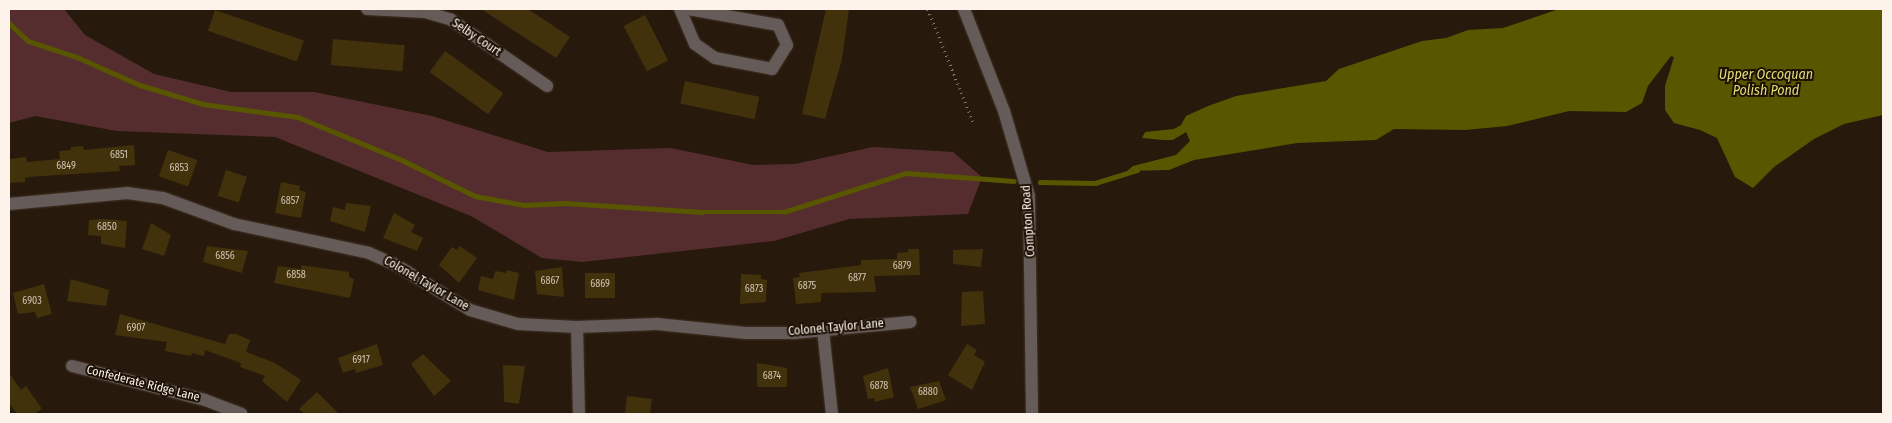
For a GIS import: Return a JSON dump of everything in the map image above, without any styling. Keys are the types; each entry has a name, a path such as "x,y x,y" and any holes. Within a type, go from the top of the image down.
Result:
{"street":[{"name":"Selby Court","path":"367,9 425,12 450,20 548,86"},
{"path":"680,9 695,44 715,58 772,69 787,45 778,25 688,9"},
{"name":"Compton Road","path":"964,9 1004,111 1029,196 1032,414"},
{"name":"Colonel Taylor Lane","path":"9,204 127,193 163,198 234,224 369,253 396,265 470,310 496,320 577,327 656,324 746,333 823,330 910,322"},
{"path":"577,327 579,414"},
{"path":"823,330 832,414"},
{"name":"Confederate Ridge Lane","path":"72,366 206,400 241,414"}],"path":[{"path":"928,9 974,124"}],"shaded area":[{"path":"9,9 64,9 85,35 154,74 231,92 314,92 432,116 548,152 671,148 753,165 795,164 873,147 953,152 982,177 968,214 849,219 774,241 582,262 542,258 471,216 275,137 117,131 35,116 9,123"}],"water":[{"name":"Upper Occoquan Polish Pond","path":"1559,9 1883,9 1883,115 1844,124 1814,139 1774,167 1753,188 1735,177 1717,138 1700,130 1674,123 1665,110 1665,86 1674,57 1671,56 1648,86 1642,103 1626,112 1569,111 1507,126 1465,130 1394,129 1376,140 1297,143 1194,160 1169,170 1127,171 1133,166 1176,155 1190,141 1186,132 1173,140 1163,140 1142,138 1145,132 1174,129 1181,125 1186,116 1208,106 1236,96 1326,81 1339,69 1422,41 1446,38 1468,30 1503,28"}],"building":[{"path":"481,9 528,9 570,37 556,58"},
{"path":"826,9 849,9 842,59 825,119 802,114"},
{"path":"215,10 304,41 297,61 208,31"},
{"path":"645,15 668,60 647,71 624,26"},
{"path":"333,39 405,45 402,71 331,65"},
{"path":"445,51 503,93 488,114 430,72"},
{"path":"685,81 759,97 755,119 680,103"},
{"path":"134,145 135,165 119,166 120,171 28,177 25,178 25,182 9,183 9,159 26,157 27,162 60,159 59,151 71,150 71,147 83,146 84,150"},
{"path":"168,150 197,160 188,187 159,176"},
{"path":"226,170 247,177 239,202 218,196"},
{"path":"281,182 300,186 299,190 306,192 301,218 275,213"},
{"path":"346,203 371,206 365,232 330,221 333,207 345,210"},
{"path":"394,213 415,225 411,232 423,238 417,251 383,238"},
{"path":"89,220 127,221 125,248 101,244 101,236 88,235"},
{"path":"151,223 171,235 164,256 142,249"},
{"path":"207,246 248,251 242,273 203,262"},
{"path":"460,246 477,258 459,283 439,265 452,247 457,250"},
{"path":"908,249 919,249 920,275 874,276 876,292 821,293 821,302 796,304 793,278 800,277 799,273 861,265 861,260 897,259 897,253 908,252"},
{"path":"983,249 981,267 953,264 953,250"},
{"path":"301,265 349,272 349,277 354,279 350,298 274,283 278,266 301,269"},
{"path":"562,267 564,297 537,294 535,271"},
{"path":"507,270 519,273 514,300 478,290 481,276 493,279 495,271 506,273"},
{"path":"585,273 615,273 615,298 585,298"},
{"path":"741,274 761,275 761,279 767,280 766,302 740,304"},
{"path":"71,279 109,290 106,306 67,301"},
{"path":"44,284 52,314 37,318 35,312 18,314 13,293"},
{"path":"983,291 985,324 961,326 962,292"},
{"path":"120,314 225,344 229,334 236,334 250,340 246,352 275,363 301,380 287,402 262,381 265,376 240,367 241,363 205,350 204,356 192,353 191,356 165,351 167,342 115,335"},
{"path":"377,344 383,365 356,373 355,369 343,373 338,358"},
{"path":"967,344 977,350 974,355 985,362 972,390 948,375"},
{"path":"423,354 451,381 434,396 411,364"},
{"path":"757,363 787,368 787,387 757,387"},
{"path":"503,365 525,366 519,404 504,402"},
{"path":"888,368 894,397 875,402 874,398 868,399 863,376"},
{"path":"9,373 21,390 26,386 42,409 34,414 17,414 9,403"},
{"path":"939,381 946,400 918,409 910,387"},
{"path":"317,392 339,414 305,414 299,409"},
{"path":"627,396 652,399 650,414 625,414"}],"waterway":[{"path":"9,23 28,41 77,57 140,85 203,104 298,117 404,161 475,196 524,205 565,203 702,212 784,212 906,173 1014,181"},
{"path":"1040,182 1095,183 1137,170"}]}
